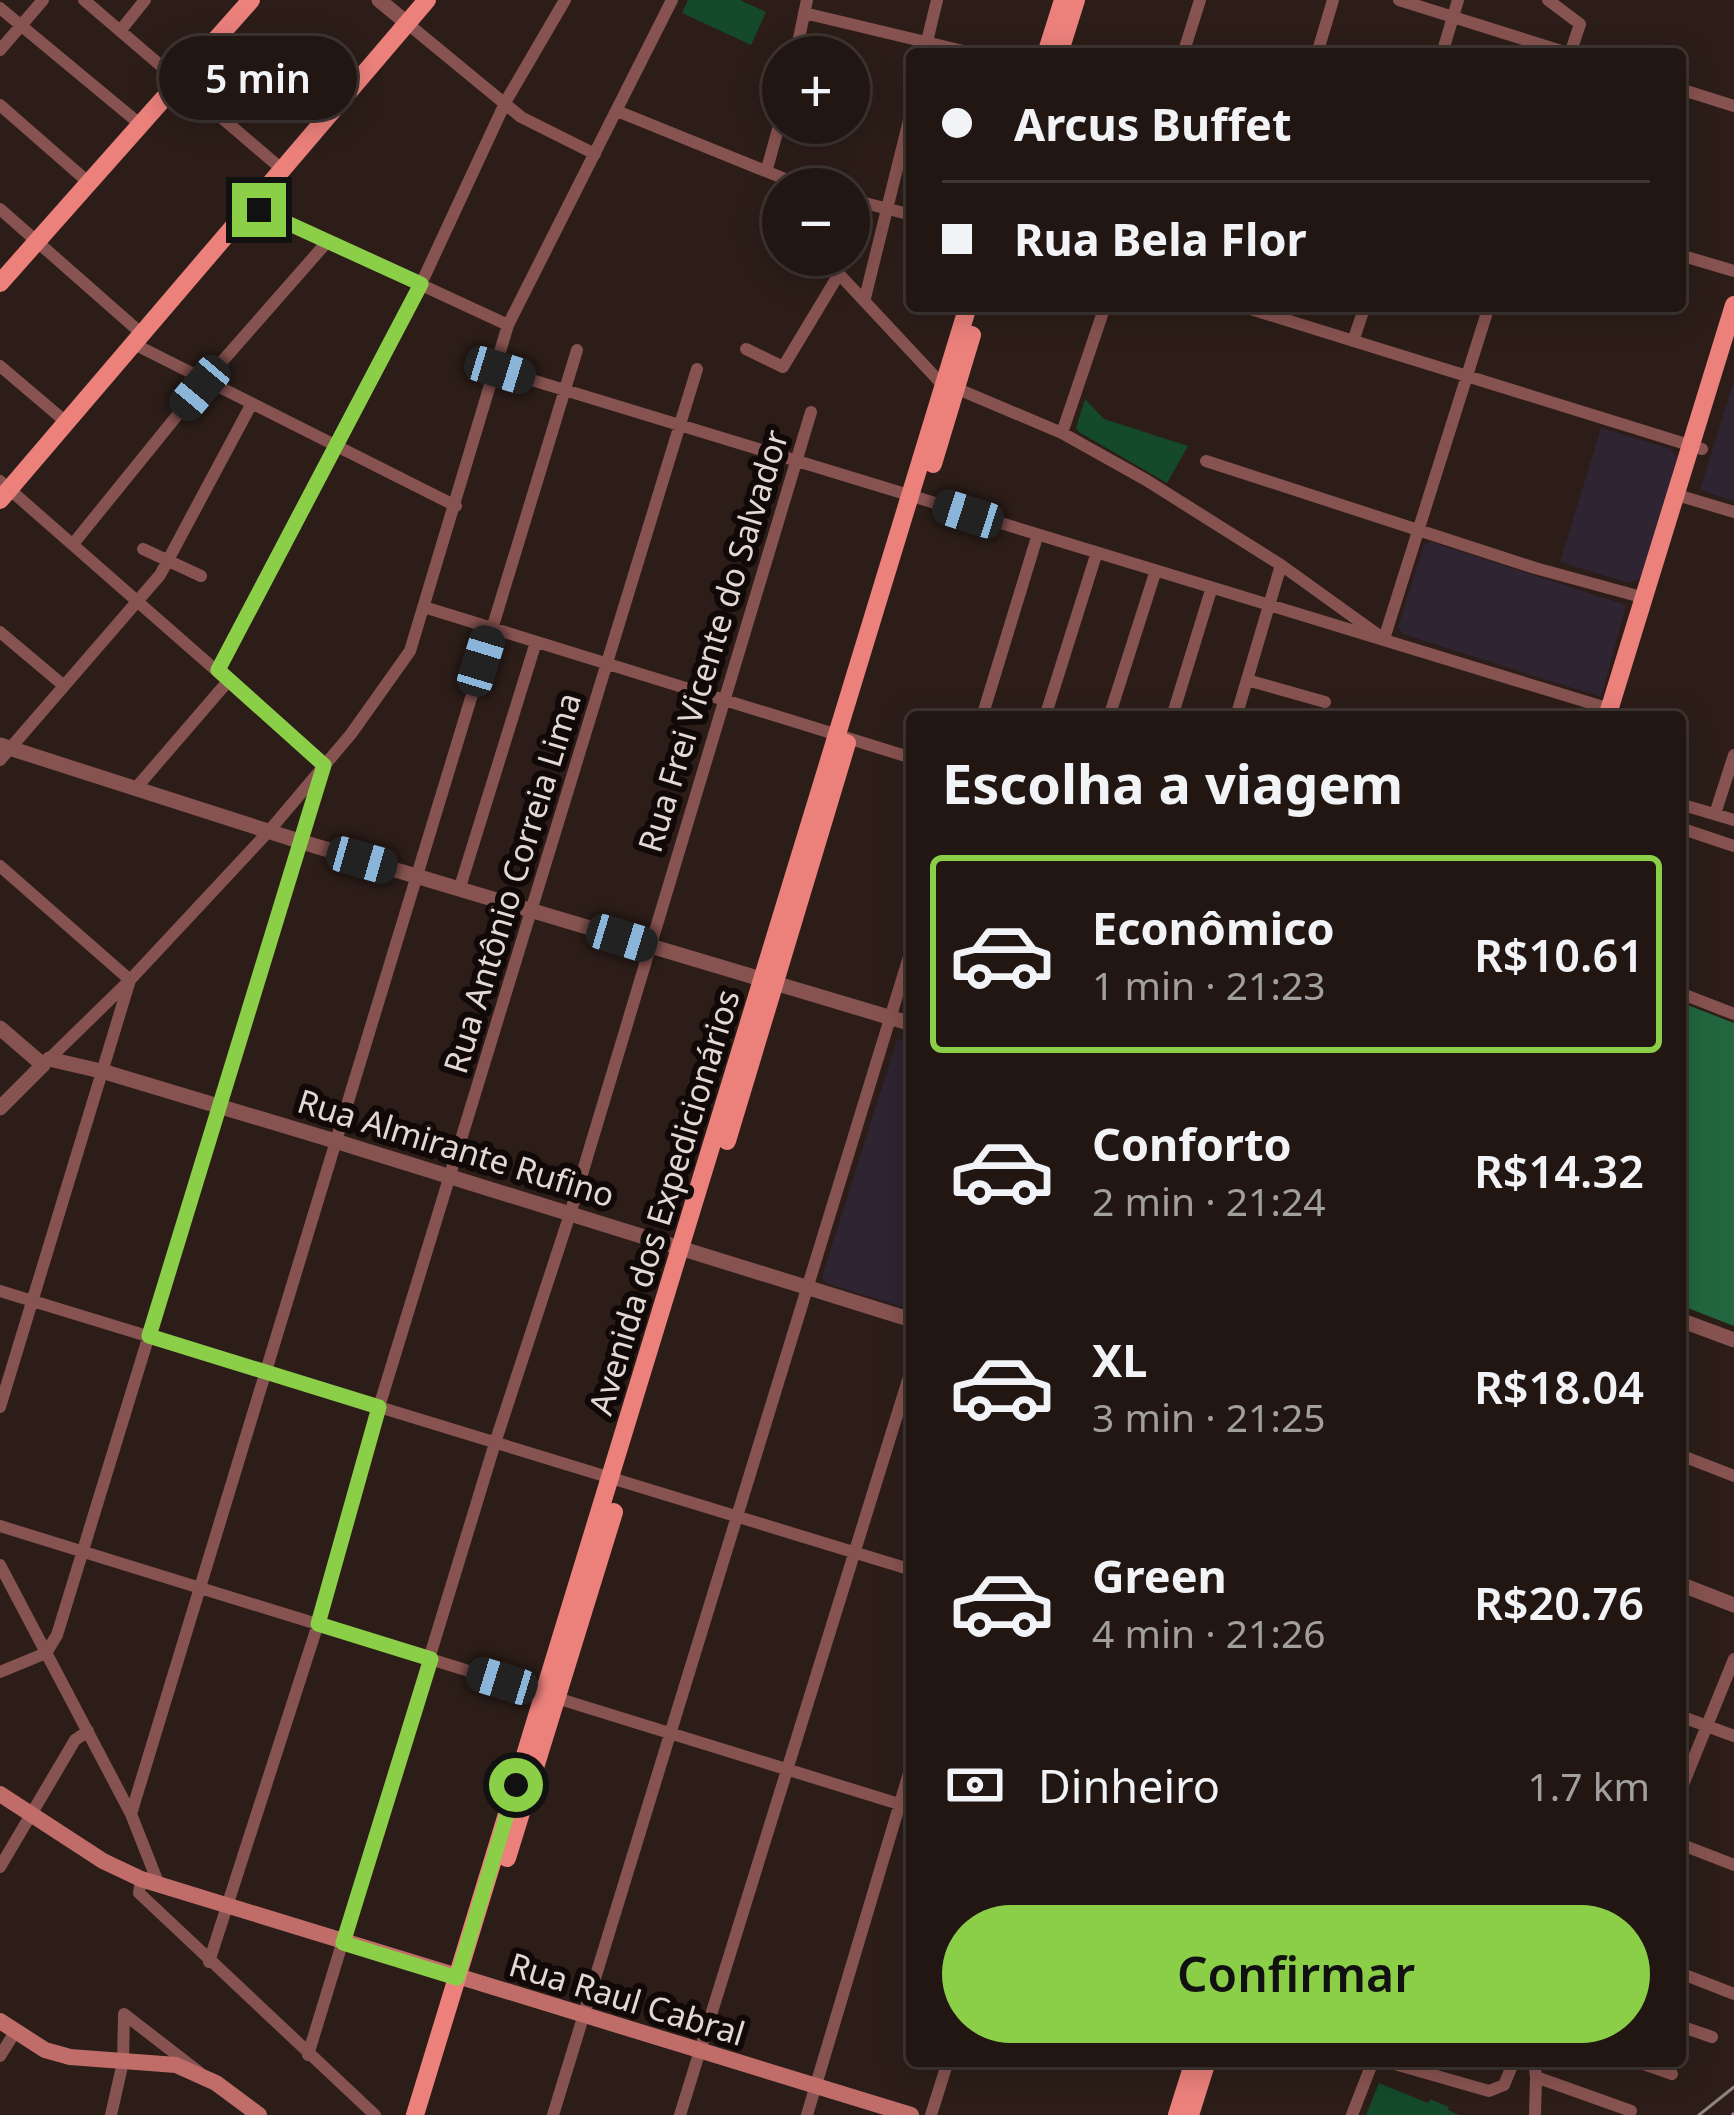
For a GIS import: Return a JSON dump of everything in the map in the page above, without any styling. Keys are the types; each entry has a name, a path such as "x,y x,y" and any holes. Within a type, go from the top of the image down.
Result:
{"main road":[{"path":"3,490 428,0"},
{"path":"1048,48 1063,0"},
{"path":"1061,48 1076,0"},
{"path":"0,283 179,82 239,4"},
{"path":"1613,711 1697,448 1734,305"},
{"name":"Avenida dos Expedicionários","path":"951,386 967,312"},
{"name":"Avenida dos Expedicionários","path":"428,2115 463,1980 951,386 979,312"},
{"path":"1697,448 1734,348"},
{"path":"1613,711 1645,598 1682,496"},
{"name":"Rua Raul Cabral","path":"0,1794 103,1861 150,1882 910,2115"},
{"name":"Avenida dos Expedicionários","path":"415,2115 463,1980"},
{"path":"8,2026 45,2050 176,2065 202,2075 259,2115"},
{"path":"1177,2115 1192,2067"},
{"path":"1190,2115 1205,2067"}],"street":[{"path":"0,50 44,0"},
{"path":"84,0 284,171"},
{"path":"120,32 145,0"},
{"path":"379,0 521,117 595,154"},
{"path":"136,788 224,675 334,448 421,284 506,101 565,0"},
{"path":"0,1108 130,980 269,831 410,651 508,325 672,0"},
{"path":"800,36 806,6 925,48 938,0"},
{"path":"1185,48 1200,0"},
{"path":"1318,48 1333,0"},
{"path":"1400,0 1551,48"},
{"path":"1444,48 1458,0"},
{"path":"1548,0 1580,23 1572,48"},
{"path":"0,8 141,125"},
{"path":"1686,91 1734,106"},
{"path":"0,105 88,182"},
{"path":"617,111 764,168"},
{"path":"865,298 906,133"},
{"path":"870,204 906,214"},
{"path":"253,207 508,325"},
{"path":"0,209 138,339 205,381 456,506"},
{"path":"73,544 205,381 327,242"},
{"path":"1686,257 1734,271"},
{"path":"746,349 783,367 838,276"},
{"path":"841,276 916,358 951,386 1062,433 1146,480 1281,565 1384,639"},
{"path":"1062,433 1103,312"},
{"path":"1260,312 1697,448"},
{"path":"1353,341 1363,312"},
{"path":"1384,639 1487,312"},
{"path":"131,1814 577,350"},
{"path":"0,366 66,422"},
{"path":"496,369 1210,590 1384,639 1603,711"},
{"name":"Rua Antônio Correia Lima","path":"209,1962 318,1624 379,1407 698,369"},
{"path":"251,405 160,575 4,751 906,1022"},
{"name":"Rua Frei Vicente do Salvador","path":"308,2055 811,412"},
{"path":"1206,461 1645,598"},
{"path":"3,490 73,544 324,765"},
{"path":"1682,496 1734,512"},
{"path":"984,711 1036,537"},
{"path":"143,549 201,576"},
{"path":"1047,711 1096,554"},
{"path":"1238,711 1281,565"},
{"path":"1111,711 1155,573"},
{"path":"1174,711 1210,590"},
{"path":"424,607 906,756"},
{"path":"0,632 63,686"},
{"path":"460,887 536,642"},
{"path":"1247,680 1325,702"},
{"path":"1715,814 1734,755"},
{"path":"0,1672 46,1653 57,1635 324,765"},
{"path":"1686,806 1734,820"},
{"path":"1686,830 1734,846"},
{"path":"0,866 130,980"},
{"path":"553,2115 906,967"},
{"path":"0,1407 130,980"},
{"path":"1686,996 1734,1014"},
{"path":"0,1028 46,1062"},
{"name":"Rua Almirante Rufino","path":"46,1062 105,1072 906,1318"},
{"path":"0,1291 906,1568"},
{"path":"1686,1322 1734,1340"},
{"path":"680,2115 906,1387"},
{"path":"1686,1457 1734,1476"},
{"path":"0,1526 906,1805 807,2115"},
{"path":"0,1565 131,1814 150,1882 139,1893 375,2115"},
{"path":"1686,1586 1734,1605"},
{"path":"1686,1777 1734,1659"},
{"path":"1686,1718 1734,1736"},
{"path":"0,1867 75,1740 88,1730"},
{"path":"1686,1846 1734,1865"},
{"path":"1686,1975 1734,1994"},
{"path":"111,2115 122,2062 124,2014 202,2075"},
{"path":"0,2056 8,2026"},
{"path":"1686,2028 1712,2037"},
{"path":"931,2115 946,2067"},
{"path":"1352,2115 1371,2067"},
{"path":"1405,2067 1489,2091 1504,2085 1513,2068 1535,2067 1631,2110"},
{"path":"1535,2067 1535,2115"},
{"path":"1653,2067 1672,2074"}],"shaded area":[{"path":"1734,380 1734,501 1700,490"},
{"path":"1601,428 1671,449 1677,457 1642,578 1629,583 1560,562"},
{"path":"1431,542 1626,605 1601,697 1403,634 1398,627 1424,545"},
{"path":"906,1038 906,1308 826,1283 822,1277 897,1040"}],"green space":[{"path":"688,0 740,0 766,12 751,45 682,13"},
{"path":"1085,399 1104,419 1188,446 1167,483 1079,432 1076,428"},
{"path":"1686,1004 1734,1023 1734,1326 1686,1307"},
{"path":"1379,2083 1428,2103 1430,2099 1459,2115 1366,2115"}],"tram line":[{"path":"1699,2115 1734,2087"}],"route":[{"path":"259,210 421,284 218,670 324,765 149,1336 379,1407 318,1624 431,1659 343,1943 457,1978 516,1785"}]}
